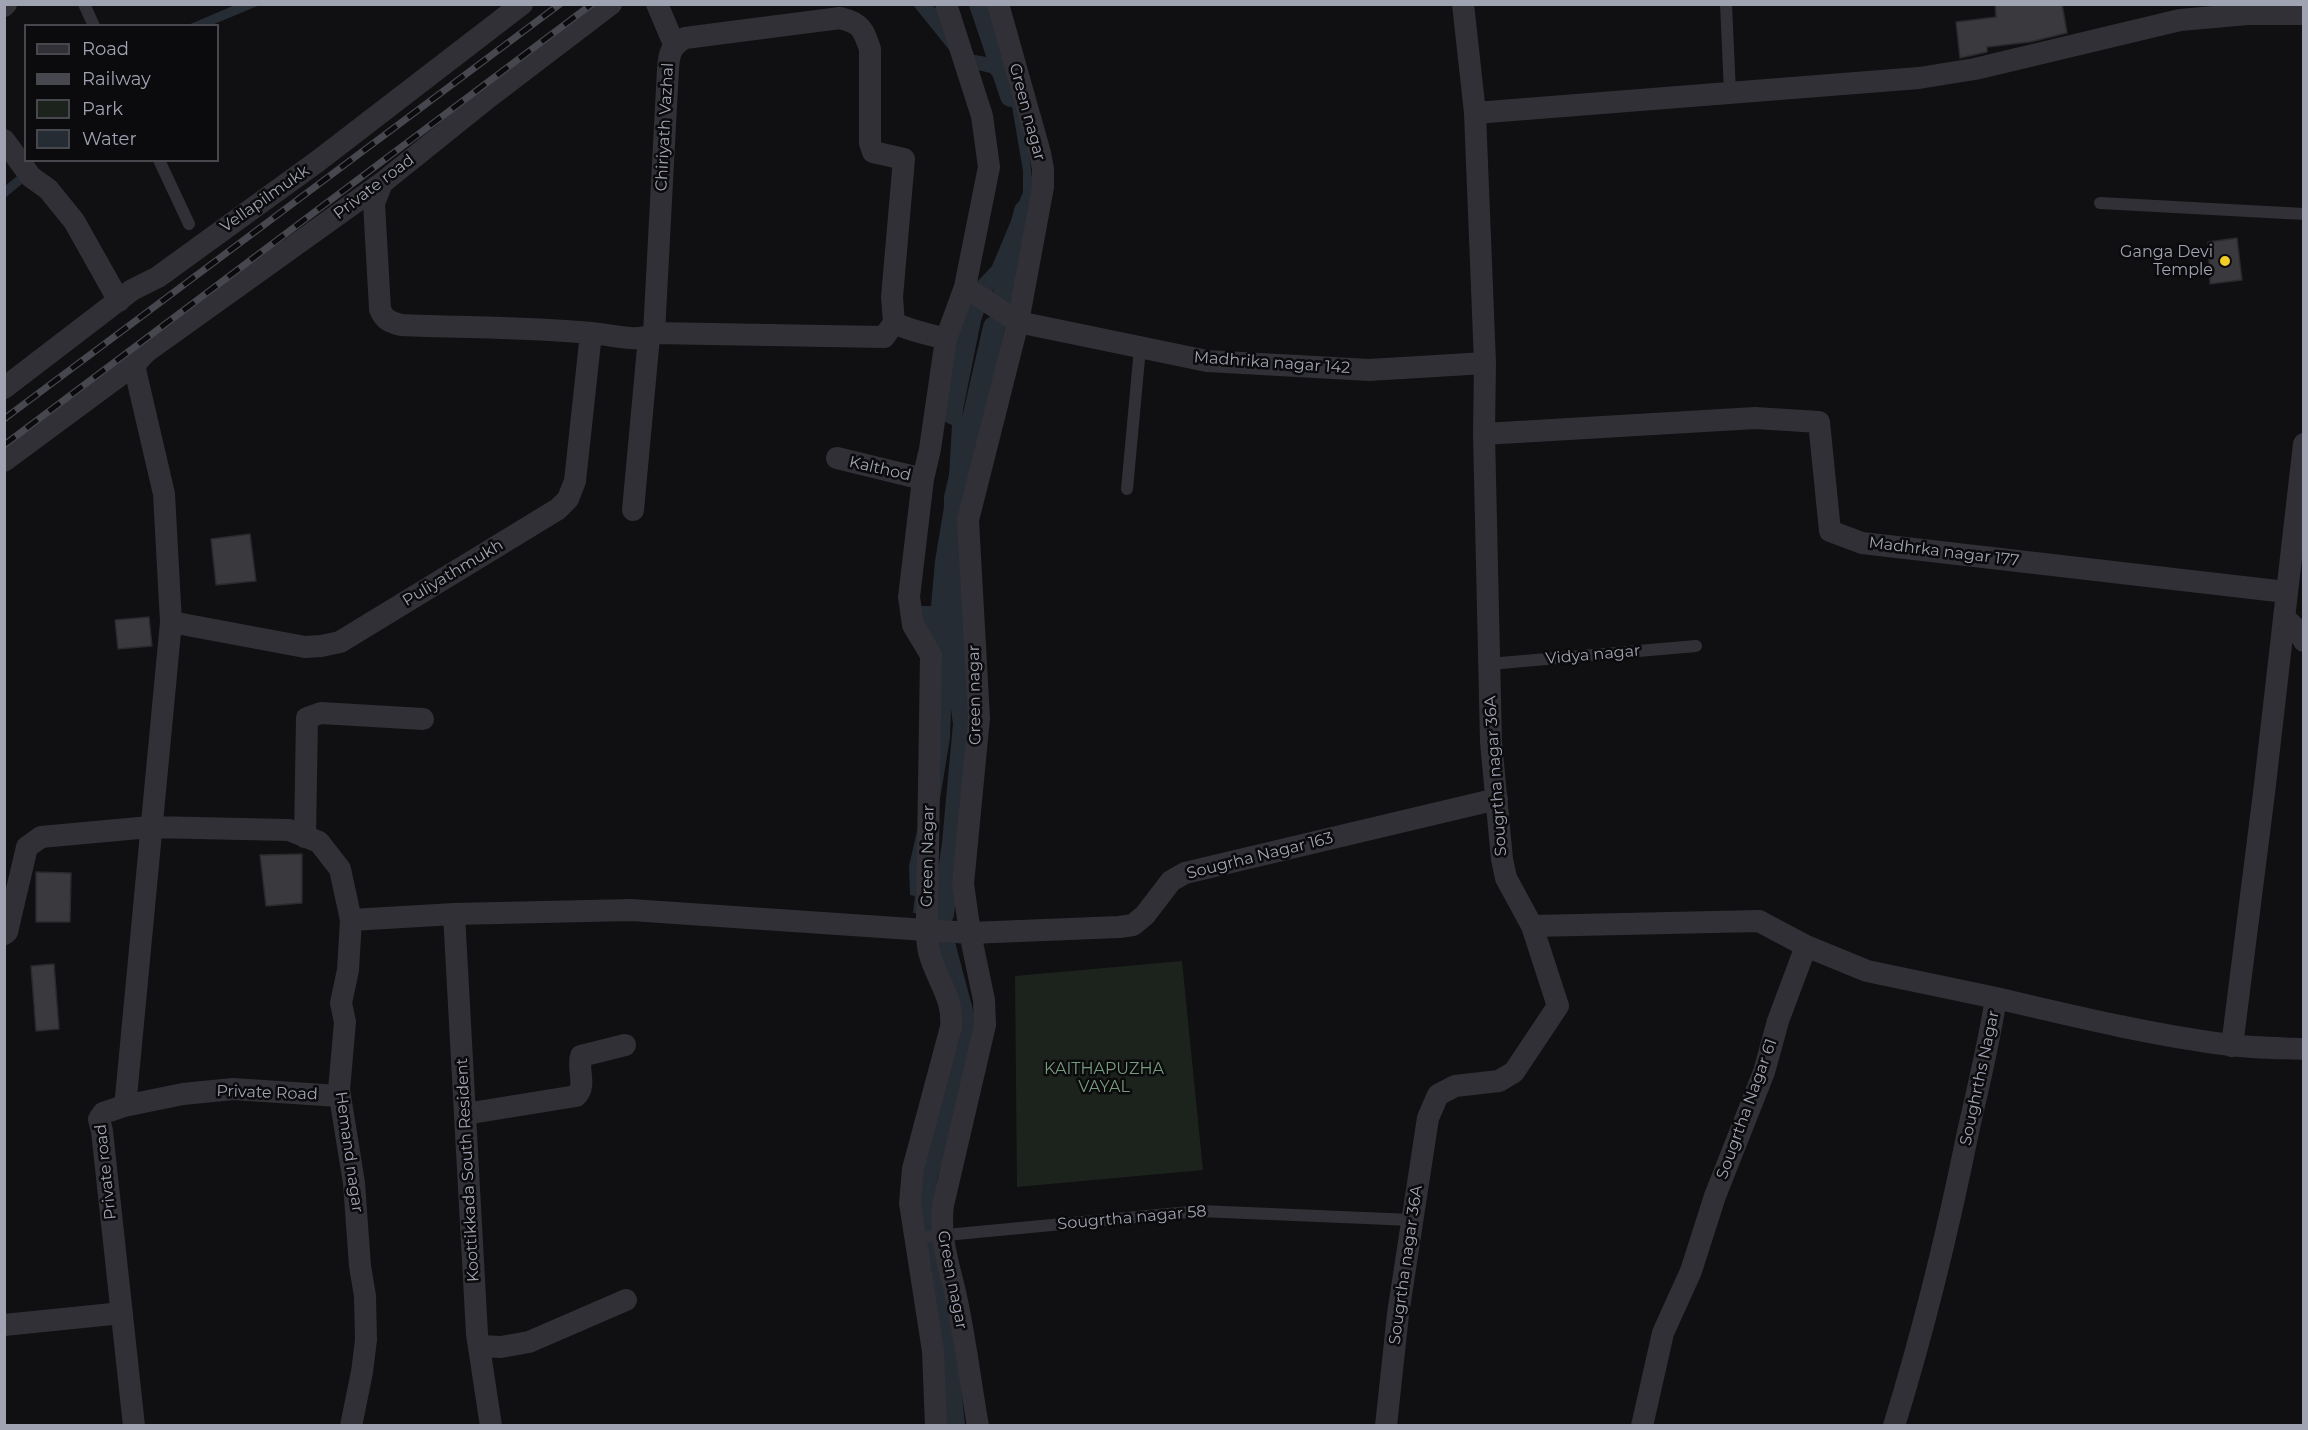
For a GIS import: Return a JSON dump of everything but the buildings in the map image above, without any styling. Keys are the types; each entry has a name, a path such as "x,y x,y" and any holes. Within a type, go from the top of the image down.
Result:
{"street":[{"name":"Vellapilmukk","path":"4,388 132,290 158,277 318,161 522,4"},
{"name":"Private road","path":"4,460 134,365 146,352 381,183 611,4"},
{"path":"657,4 674,44"},
{"path":"946,4 982,116 989,167 965,286"},
{"name":"Green nagar","path":"978,1425 955,1293 933,1236 943,1205 985,1025 984,1000 970,933 963,884 979,718 968,520 1018,322 1043,187 1043,169 998,4"},
{"name":"Sougrtha nagar 36A","path":"1386,1425 1398,1314 1428,1118 1438,1095 1455,1086 1499,1082 1514,1072 1558,1006 1532,926 1506,878 1502,859 1491,742 1484,434 1485,363 1475,113 1463,4"},
{"path":"1475,113 1919,78 1975,69 2180,20 2248,14 2304,14"},
{"name":"Chiriyath Vazhal","path":"651,335 669,52 674,44 685,38 840,18 855,22 865,35 870,49 870,143 873,152 904,159 892,297 894,323"},
{"path":"4,140 30,177 48,189 74,221 119,301"},
{"path":"381,183 374,203 380,297 382,316 390,322 401,325 591,333 640,339 651,335 884,337 894,323 911,331 922,331 946,339"},
{"name":"Madhrika nagar 142","path":"965,286 1018,322 1207,361 1368,370 1485,363"},
{"name":"Green Nagar","path":"936,1425 933,1351 910,1203 914,1169 951,1027 952,1014 949,998 929,951 927,930 931,655 914,625 909,597 923,479 930,449 946,339 965,286"},
{"name":"Puliyathmukh","path":"171,622 305,647 340,642 558,509 568,499 575,481 591,333"},
{"path":"633,510 651,335"},
{"name":"Private road","path":"134,365 164,494 171,622 124,1106 103,1113 99,1119 134,1425"},
{"name":"Madhrka nagar 177","path":"1484,434 1755,418 1819,422 1830,531 1862,543 2295,593"},
{"path":"2232,1046 2284,617 2295,593 2304,444"},
{"name":"Kalthod","path":"837,458 923,479"},
{"path":"2284,617 2299,632 2304,641"},
{"path":"305,837 307,718 321,713 423,719"},
{"name":"Sougrha Nagar 163","path":"351,920 454,914 631,910 970,933 1133,925 1145,915 1171,881 1185,873 1497,799"},
{"path":"4,934 7,932 27,847 41,837 150,827"},
{"name":"Hemand nagar","path":"150,827 289,830 319,842 340,869 351,920 348,970 341,1003 345,1023 339,1096 354,1183 360,1266 365,1296 366,1340 351,1425"},
{"name":"Koottikkada South Resident","path":"454,914 479,1346 491,1425"},
{"path":"1532,926 1760,921 1806,946 1867,971 1996,998"},
{"name":"Sougrtha Nagar 61","path":"1642,1425 1663,1333 1691,1271 1715,1196 1764,1072 1778,1021 1806,946"},
{"name":"Soughrths Nagar","path":"1894,1425 1924,1323 1954,1205 1996,998 2099,1022 2232,1046 2304,1049"},
{"path":"465,1114 576,1096 580,1092 581,1056 626,1045"},
{"name":"Private Road","path":"124,1106 183,1094 233,1089 339,1096"},
{"path":"479,1346 501,1347 530,1342 626,1300"},
{"path":"4,1325 122,1313"}],"lane":[{"path":"84,4 93,24"},
{"path":"1726,4 1730,93"},
{"path":"160,162 189,224"},
{"path":"2100,203 2304,214"},
{"path":"1127,489 1140,348"},
{"name":"Vidya nagar","path":"1490,664 1696,646"},
{"name":"Sougrtha nagar 58","path":"933,1236 1200,1211 1412,1220"}],"green space":[{"name":"KAITHAPUZHA VAYAL","path":"1182,961 1203,1170 1017,1187 1015,976"}],"water":[{"path":"235,5 260,5 214,24 190,24"},
{"path":"913,5 931,5 940,11 970,54 997,59 1009,74 1025,116 1034,209 989,298 972,287 992,266 1023,192 1023,171 1012,107 1004,90 990,73 962,66"},
{"path":"22,172 29,178 5,198 5,186"},
{"path":"967,295 985,309 963,410 959,502 947,568 944,630 952,681 950,738 939,805 927,914 913,913 915,896 910,895 909,866 924,801 920,606 931,606 935,561 949,477 952,425 940,420 952,353"}],"waterway":[{"path":"980,4 1011,96"},
{"path":"1002,300 1025,211"},
{"path":"943,914 953,843 964,724 953,637 955,498 994,327"},
{"path":"945,947 970,1041 927,1175 923,1226 947,1358 954,1426"}],"railway":[{"path":"4,419 560,4"},
{"path":"4,445 592,4"}],"place":[{"name":"Ganga Devi Temple","path":"2225,261"}]}
